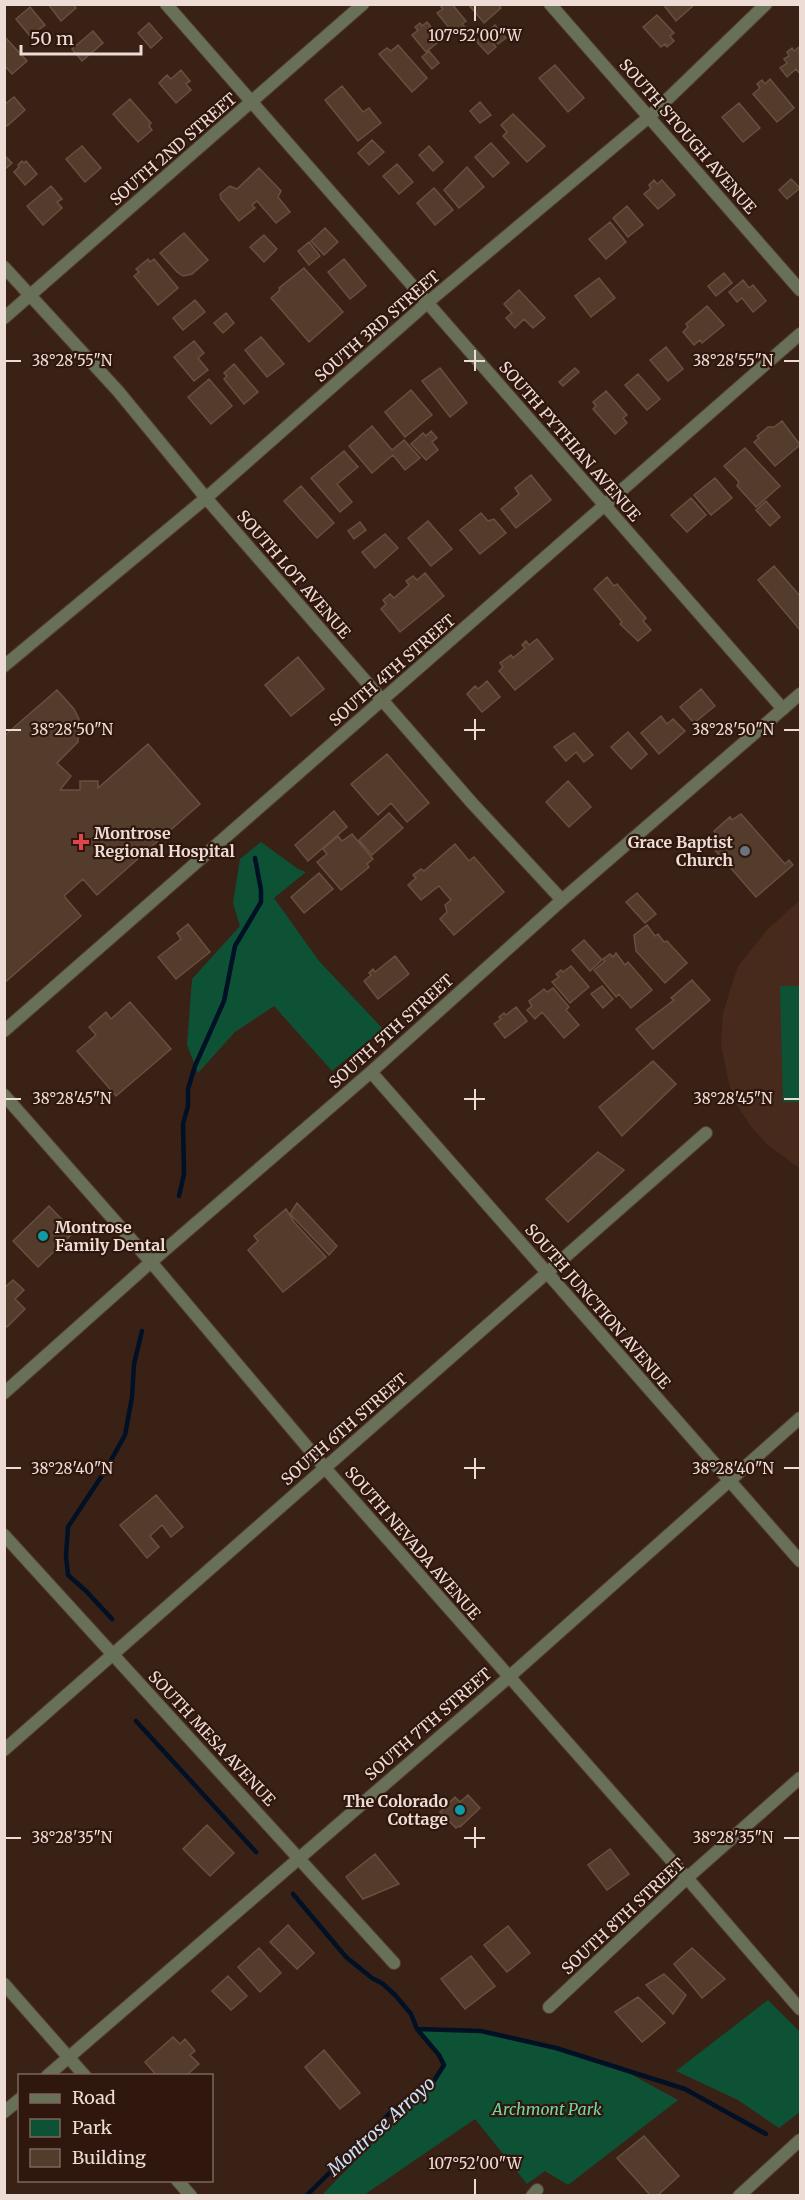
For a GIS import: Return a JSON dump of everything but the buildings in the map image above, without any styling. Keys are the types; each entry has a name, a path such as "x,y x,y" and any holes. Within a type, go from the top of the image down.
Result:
{"street":[{"name":"SOUTH PYTHIAN AVENUE","path":"166,4 783,709"},
{"name":"SOUTH 2ND STREET","path":"4,318 363,4"},
{"name":"SOUTH STOUGH AVENUE","path":"550,4 801,290"},
{"name":"SOUTH 3RD STREET","path":"4,666 206,498 427,303 649,117 766,4"},
{"name":"SOUTH LOT AVENUE","path":"4,267 118,391 206,498 382,700 472,803 562,900"},
{"name":"SOUTH 4TH STREET","path":"4,1031 801,334"},
{"name":"SOUTH 5TH STREET","path":"4,1393 151,1262 371,1072 562,900 801,694"},
{"name":"SOUTH JUNCTION AVENUE","path":"371,1072 801,1561"},
{"name":"SOUTH NEVADA AVENUE","path":"4,1095 151,1262 325,1468 801,2009"},
{"name":"SOUTH 6TH STREET","path":"4,1750 705,1133"},
{"name":"SOUTH 7TH STREET","path":"48,2074 509,1677 801,1418"},
{"name":"SOUTH MESA AVENUE","path":"4,1535 394,1963"},
{"name":"SOUTH 8TH STREET","path":"549,2007 687,1878 801,1778"},
{"path":"4,1984 83,2074"},
{"path":"4,2112 18,2101"},
{"path":"739,2196 801,2140"},
{"path":"178,2182 191,2196"}],"shaded area":[{"path":"800,900 800,1169 768,1145 752,1128 737,1105 729,1084 721,1044 723,1013 738,966 768,929"}],"green space":[{"path":"261,842 298,869 306,872 274,898 319,961 383,1029 332,1071 274,1006 235,1032 198,1073 187,1045 192,979 240,926 233,903 240,859"},
{"path":"780,986 800,986 800,1102 783,1102"},
{"path":"768,2000 800,2032 800,2112 779,2128 738,2100 676,2071"},
{"name":"Archmont Park","path":"417,2029 481,2031 556,2048 625,2071 678,2100 568,2185 545,2171 527,2184 475,2119 364,2195 322,2195 438,2076 444,2065 439,2055"}],"waterway":[{"name":"Montrose Arroyo","path":"179,1196 184,1174 183,1124 188,1106 188,1089 195,1066 224,1001 235,946 261,902 255,858"},
{"name":"Montrose Arroyo","path":"112,1619 68,1575 66,1556 68,1527 105,1471 125,1435 132,1397 134,1364 142,1331"},
{"name":"Montrose Arroyo","path":"136,1721 256,1852"},
{"name":"Montrose Arroyo","path":"293,1894 346,1957 396,1996 411,2014 417,2029 439,2055 444,2065 432,2084 393,2110 306,2196"},
{"path":"417,2029 481,2031 556,2048 685,2089 766,2134"}],"place":[{"name":"Montrose Regional Hospital","path":"81,842"},
{"name":"Grace Baptist Church","path":"745,851"},
{"name":"Montrose Family Dental","path":"43,1236"},
{"name":"The Colorado Cottage","path":"460,1810"}]}
